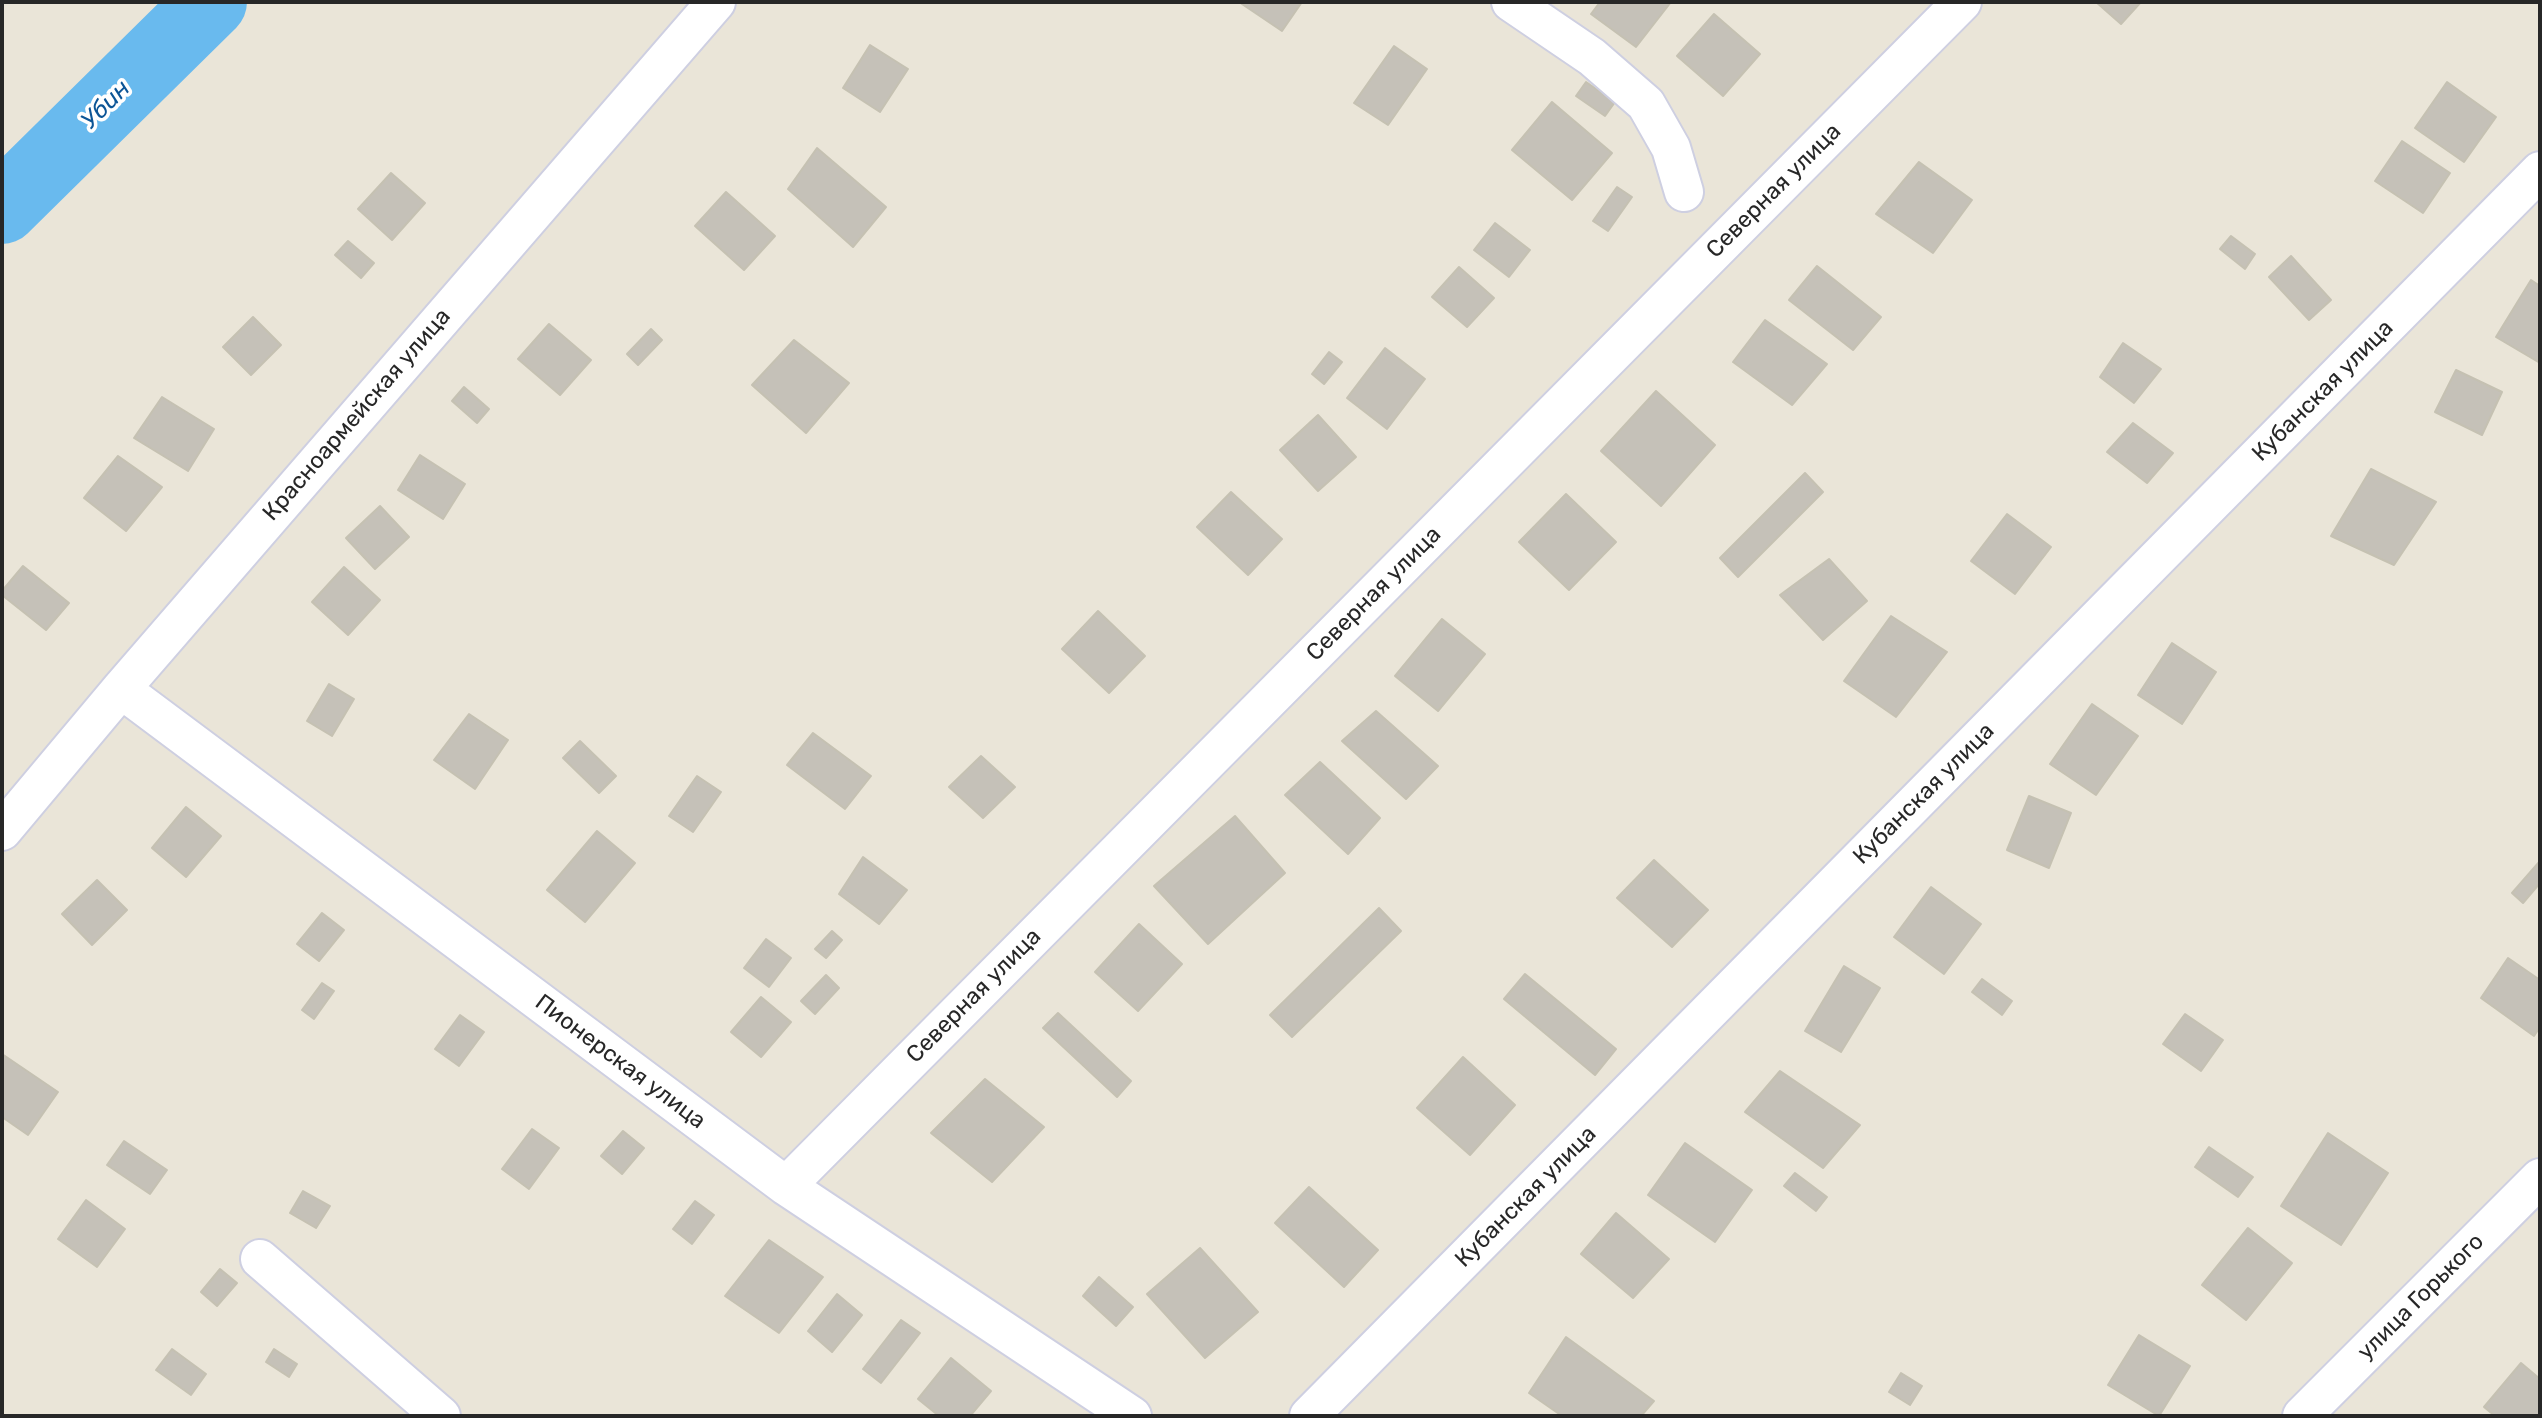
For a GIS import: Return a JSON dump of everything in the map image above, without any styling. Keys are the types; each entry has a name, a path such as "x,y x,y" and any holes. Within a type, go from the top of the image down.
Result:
{"street":[{"name":"Красноармейская улица","path":"2,831 121,689 716,2"},
{"path":"1511,2 1592,57 1646,104 1671,148 1684,192"},
{"name":"Северная улица","path":"786,1185 1962,2"},
{"name":"Кубанская улица","path":"1309,1416 2540,171"},
{"name":"Пионерская улица","path":"121,689 786,1185 1132,1416"},
{"name":"улица Горького","path":"2302,1416 2540,1178"},
{"path":"260,1259 441,1416"}],"building":[{"path":"1239,2 1302,2 1282,31"},
{"path":"1600,2 1671,2 1636,47 1591,14"},
{"path":"2096,2 2141,2 2121,24"},
{"path":"1714,14 1760,54 1723,96 1677,56"},
{"path":"870,45 908,69 880,112 843,88"},
{"path":"1394,46 1427,69 1388,125 1354,103"},
{"path":"1586,82 1615,102 1605,116 1576,96"},
{"path":"2447,82 2496,117 2464,162 2415,128"},
{"path":"1552,102 1612,153 1572,200 1512,150"},
{"path":"2402,141 2450,173 2423,213 2375,181"},
{"path":"817,148 886,207 853,247 788,189"},
{"path":"1919,162 1972,200 1933,253 1876,214"},
{"path":"391,173 425,203 392,240 358,209"},
{"path":"1617,187 1632,197 1608,231 1593,221"},
{"path":"726,192 775,236 744,270 695,226"},
{"path":"1495,223 1530,250 1509,277 1474,250"},
{"path":"2231,236 2255,254 2245,269 2220,249"},
{"path":"348,241 374,263 361,278 335,255"},
{"path":"2291,256 2331,300 2309,320 2269,277"},
{"path":"1817,266 1881,317 1853,350 1789,300"},
{"path":"1459,267 1494,298 1467,327 1432,297"},
{"path":"2531,280 2540,286 2540,363 2496,337"},
{"path":"253,317 281,345 251,375 223,347"},
{"path":"1765,320 1827,364 1792,405 1733,362"},
{"path":"549,324 591,360 560,395 518,359"},
{"path":"651,329 662,340 638,365 627,354"},
{"path":"794,340 849,383 806,433 752,385"},
{"path":"2123,343 2161,369 2134,403 2100,377"},
{"path":"1385,348 1425,379 1387,429 1347,398"},
{"path":"1329,352 1342,362 1324,384 1312,374"},
{"path":"2456,370 2502,392 2482,435 2435,412"},
{"path":"464,387 489,409 477,423 452,401"},
{"path":"1656,391 1715,445 1661,506 1601,451"},
{"path":"162,397 214,429 188,471 134,438"},
{"path":"1318,415 1356,457 1318,491 1280,450"},
{"path":"2133,423 2173,453 2147,483 2107,452"},
{"path":"420,455 465,484 443,519 398,490"},
{"path":"118,456 162,487 126,531 84,498"},
{"path":"2371,469 2436,502 2394,565 2331,536"},
{"path":"1805,473 1823,492 1738,577 1720,558"},
{"path":"1231,492 1282,539 1248,575 1197,527"},
{"path":"1566,494 1616,542 1569,590 1519,542"},
{"path":"380,506 409,537 375,569 346,538"},
{"path":"2007,514 2051,547 2015,594 1971,561"},
{"path":"1829,559 1867,601 1823,640 1780,595"},
{"path":"23,566 69,603 46,630 2,595 2,591"},
{"path":"344,567 380,600 348,635 312,602"},
{"path":"1098,611 1145,656 1109,693 1062,649"},
{"path":"1891,616 1947,652 1896,717 1844,681"},
{"path":"1442,619 1485,654 1438,711 1395,676"},
{"path":"2172,643 2216,672 2182,724 2138,695"},
{"path":"329,684 354,699 332,736 307,721"},
{"path":"2092,704 2138,736 2096,795 2050,764"},
{"path":"1376,711 1438,766 1406,799 1342,741"},
{"path":"469,714 508,740 475,789 434,760"},
{"path":"813,733 871,776 845,809 787,765"},
{"path":"580,741 616,776 599,793 563,758"},
{"path":"981,756 1015,787 983,818 949,787"},
{"path":"1320,762 1380,818 1348,854 1285,795"},
{"path":"697,776 721,792 693,832 669,816"},
{"path":"2029,796 2071,813 2049,868 2007,850"},
{"path":"186,807 221,836 186,877 152,848"},
{"path":"1235,816 1285,873 1208,944 1154,886"},
{"path":"597,831 635,863 585,922 547,890"},
{"path":"863,857 907,890 879,924 839,894"},
{"path":"1654,860 1708,910 1672,947 1617,898"},
{"path":"2540,861 2540,883 2523,903 2512,893"},
{"path":"97,880 127,910 92,945 62,914"},
{"path":"1931,887 1981,924 1944,974 1894,937"},
{"path":"1379,908 1401,931 1292,1037 1270,1015"},
{"path":"322,913 344,930 319,961 297,944"},
{"path":"1139,924 1182,964 1138,1011 1095,972"},
{"path":"832,931 842,940 826,958 815,949"},
{"path":"766,939 791,958 769,987 744,968"},
{"path":"2508,958 2540,980 2540,1027 2534,1036 2481,998"},
{"path":"1844,966 1880,988 1841,1052 1805,1031"},
{"path":"1525,974 1616,1049 1595,1075 1504,999"},
{"path":"826,975 839,988 815,1014 801,1001"},
{"path":"1982,979 2012,1001 2002,1015 1972,992"},
{"path":"322,983 334,991 314,1019 302,1010"},
{"path":"761,997 791,1022 761,1057 731,1032"},
{"path":"1058,1013 1131,1081 1117,1097 1043,1028"},
{"path":"2185,1014 2223,1040 2201,1071 2163,1044"},
{"path":"460,1015 484,1032 459,1066 435,1049"},
{"path":"2,1054 58,1092 28,1135 2,1117"},
{"path":"1463,1057 1515,1105 1470,1155 1417,1108"},
{"path":"1780,1071 1860,1125 1823,1168 1745,1112"},
{"path":"985,1079 1044,1127 992,1182 931,1133"},
{"path":"532,1129 559,1148 529,1189 502,1169"},
{"path":"623,1131 644,1148 622,1174 601,1156"},
{"path":"2328,1133 2388,1173 2341,1245 2281,1206"},
{"path":"124,1141 167,1170 150,1194 107,1165"},
{"path":"1685,1143 1752,1190 1715,1242 1648,1195"},
{"path":"2209,1147 2253,1177 2238,1197 2195,1167"},
{"path":"1795,1173 1827,1197 1816,1211 1784,1186"},
{"path":"1309,1187 1378,1250 1344,1287 1275,1223"},
{"path":"303,1191 330,1206 316,1228 290,1213"},
{"path":"86,1200 125,1229 97,1267 58,1239"},
{"path":"695,1201 714,1215 692,1244 673,1229"},
{"path":"1616,1213 1669,1259 1633,1298 1581,1254"},
{"path":"2248,1228 2292,1263 2246,1320 2202,1285"},
{"path":"769,1240 823,1277 779,1333 725,1296"},
{"path":"1200,1248 1258,1312 1205,1358 1147,1294"},
{"path":"220,1269 237,1283 217,1306 201,1292"},
{"path":"1099,1277 1133,1307 1116,1326 1083,1296"},
{"path":"837,1294 862,1315 832,1352 808,1331"},
{"path":"901,1320 920,1333 881,1383 863,1369"},
{"path":"2139,1335 2190,1366 2159,1416 2108,1385"},
{"path":"1566,1337 1654,1401 1641,1416 1562,1416 1529,1393"},
{"path":"172,1349 206,1374 191,1395 156,1370"},
{"path":"274,1349 297,1364 289,1377 266,1362"},
{"path":"951,1358 991,1391 970,1416 939,1416 918,1399"},
{"path":"2521,1363 2540,1379 2540,1416 2495,1416 2484,1407"},
{"path":"1901,1373 1922,1386 1910,1405 1889,1392"}],"waterway":[{"name":"Убин","path":"2,208 211,2"}]}
